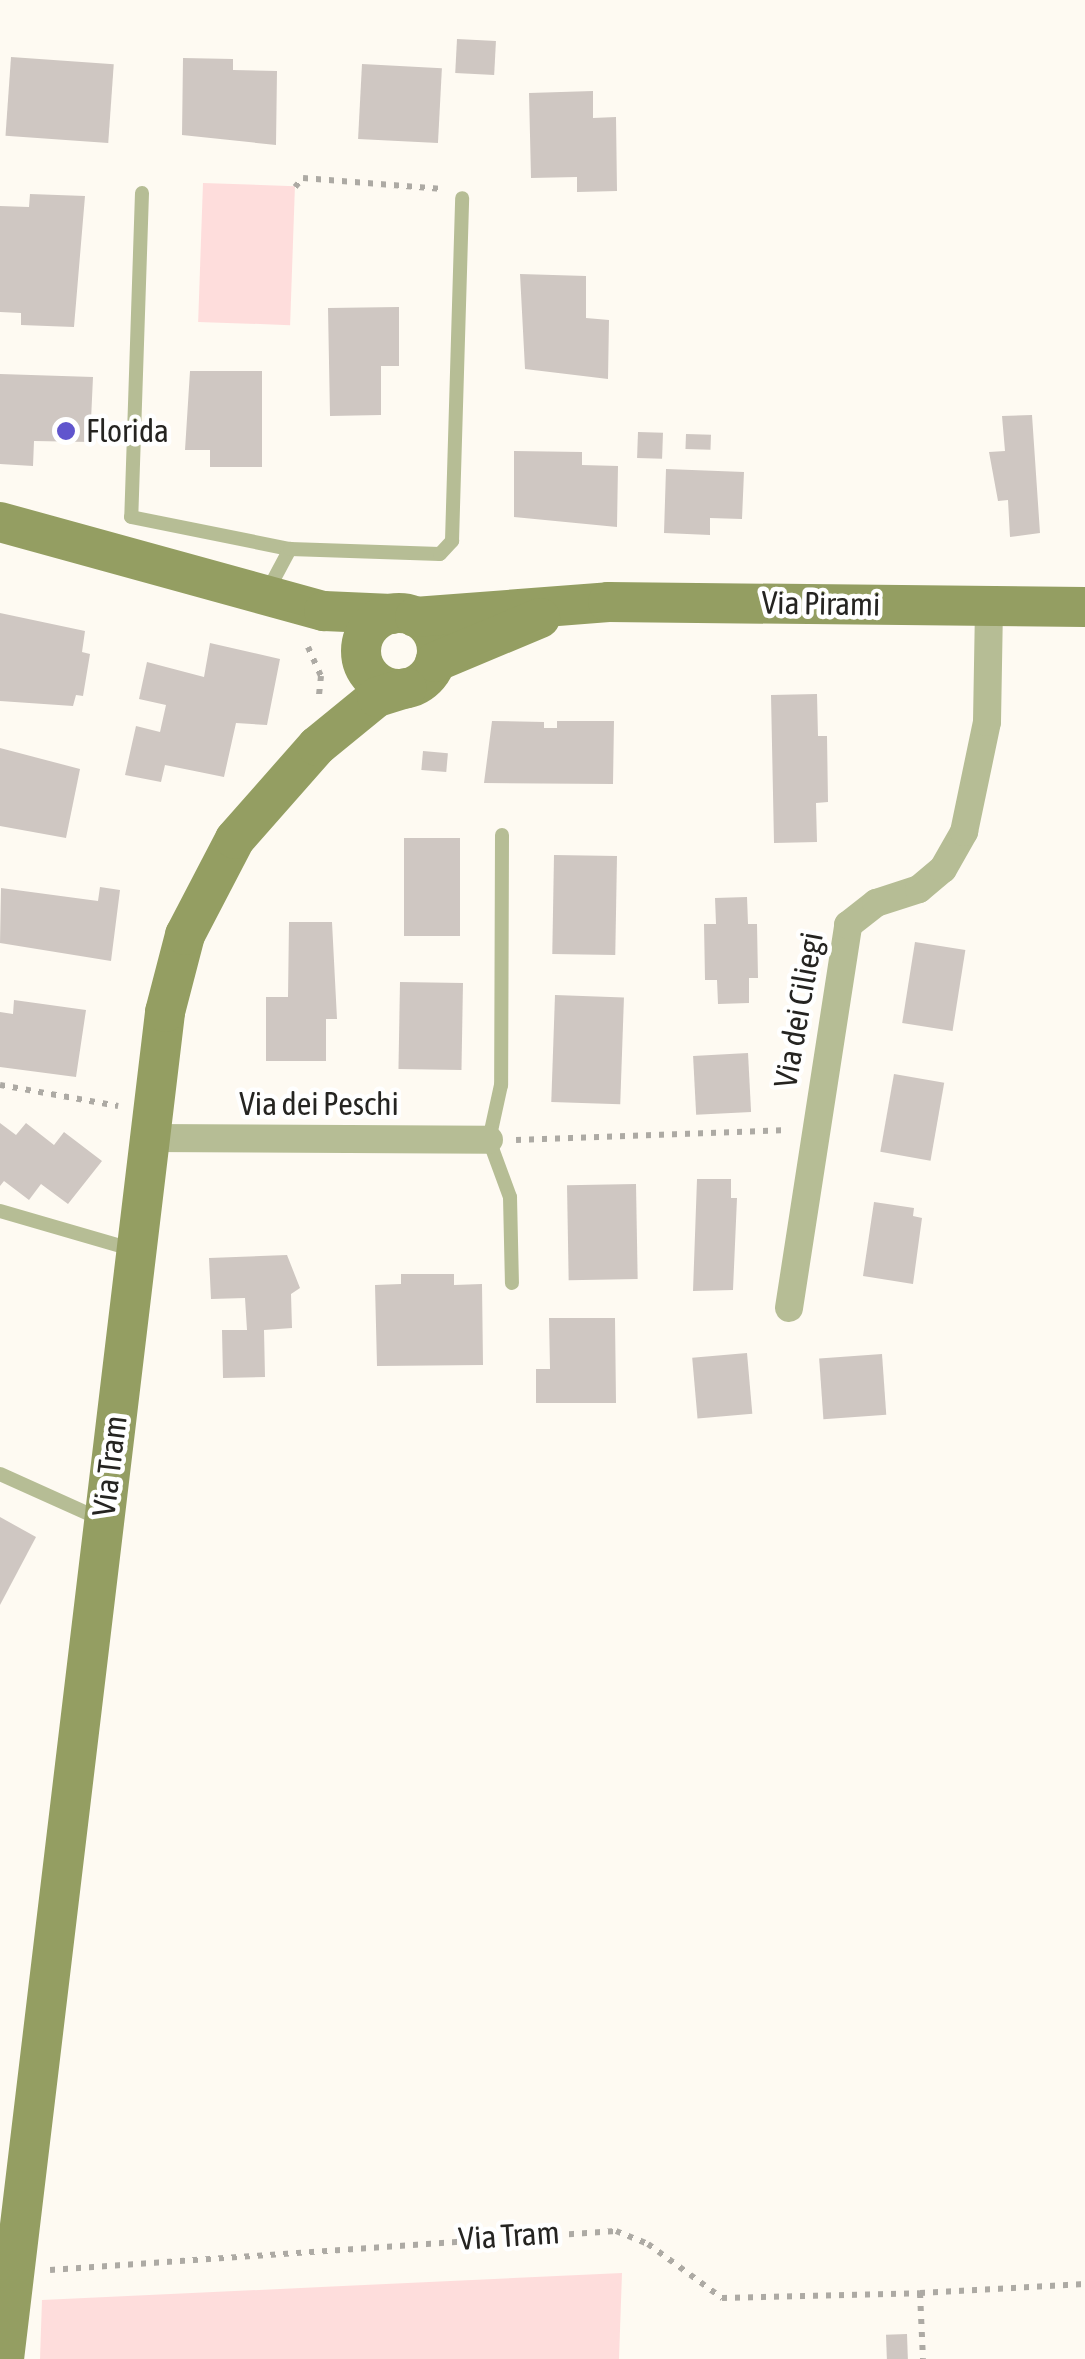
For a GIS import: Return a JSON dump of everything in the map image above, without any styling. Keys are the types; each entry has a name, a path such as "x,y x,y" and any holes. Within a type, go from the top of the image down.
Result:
{"street":[{"name":"Via Pirami","path":"0,522 324,611 404,615 558,610 608,602 1085,607"},
{"name":"Via dei Ciliegi","path":"788,1308 848,925 876,904 919,888 943,869 964,832 986,722 989,606"},
{"name":"Via Pirami","path":"324,611 384,686 421,675 558,610"},
{"path":"364,658 374,623 404,615 434,636 421,675"},
{"name":"Via Tram","path":"349,720 364,658"},
{"name":"Via Tram","path":"4,2359 135,1251 141,1123 165,1012 185,936 235,839 349,720 377,696 421,675"},
{"name":"Via dei Peschi","path":"141,1123 488,1140"}],"lane":[{"path":"142,193 131,517 290,549 440,554 452,540 462,198"},
{"path":"264,597 290,549"},
{"path":"502,835 501,1085 488,1140 510,1197 512,1283"},
{"path":"0,1211 135,1251"},
{"path":"0,1474 104,1520"}],"path":[{"path":"295,187 303,178 446,189 462,198"},
{"path":"0,1085 141,1123"},
{"path":"488,1140 600,1142 814,1129"},
{"name":"Via Tram","path":"14,2271 616,2231 648,2244 722,2298 1085,2284"},
{"path":"920,2293 923,2359"}],"shaded area":[{"path":"203,183 295,186 290,325 198,322"},
{"path":"622,2273 619,2359 40,2359 42,2300"}],"building":[{"path":"457,39 496,41 494,75 455,73"},
{"path":"11,57 114,64 108,143 5,136"},
{"path":"183,58 233,59 233,70 277,71 276,145 182,135"},
{"path":"362,64 442,68 438,143 358,139"},
{"path":"593,91 593,118 616,117 617,191 577,192 577,177 531,178 529,93"},
{"path":"30,194 85,196 74,327 21,325 21,313 0,312 0,206 29,207"},
{"path":"520,274 586,276 586,318 609,320 608,379 525,369"},
{"path":"399,307 399,366 381,366 381,415 330,416 328,308"},
{"path":"190,371 262,371 262,467 210,467 210,450 185,450"},
{"path":"0,374 93,377 90,442 34,441 33,466 0,464"},
{"path":"1032,415 1040,533 1010,537 1008,500 998,501 989,452 1005,451 1002,416"},
{"path":"638,432 663,433 662,459 637,458"},
{"path":"686,434 711,435 710,450 685,449"},
{"path":"514,451 582,452 582,465 618,466 617,527 514,517"},
{"path":"666,469 744,472 742,519 710,518 710,535 664,533"},
{"path":"0,613 85,631 82,652 90,654 83,696 76,695 73,706 0,701"},
{"path":"210,643 280,659 267,725 236,723 224,777 165,765 161,782 125,775 136,726 160,732 166,705 139,699 147,662 204,677"},
{"path":"817,694 818,736 827,736 828,802 816,803 817,842 774,843 771,695"},
{"path":"492,721 544,722 544,728 557,728 557,721 614,721 613,784 484,783"},
{"path":"0,748 80,769 66,838 0,826"},
{"path":"423,751 448,753 446,772 421,770"},
{"path":"404,838 460,838 460,936 404,936"},
{"path":"554,855 617,856 615,955 552,954"},
{"path":"100,887 120,890 111,961 0,943 1,888 98,901"},
{"path":"747,897 748,924 757,924 758,978 749,978 749,1003 718,1004 717,980 705,980 704,924 716,924 715,898"},
{"path":"289,922 332,922 337,1019 326,1019 326,1061 266,1061 266,997 288,997"},
{"path":"915,942 965,950 953,1031 902,1023"},
{"path":"400,982 463,983 461,1070 398,1069"},
{"path":"555,995 624,997 620,1104 551,1102"},
{"path":"14,1000 86,1010 76,1077 0,1067 0,1012 13,1014"},
{"path":"748,1053 751,1112 696,1115 693,1056"},
{"path":"894,1074 944,1083 931,1161 880,1152"},
{"path":"0,1123 16,1135 26,1123 54,1145 64,1132 102,1161 68,1204 41,1184 29,1200 4,1181 0,1186"},
{"path":"697,1179 731,1179 731,1198 737,1198 733,1290 693,1291"},
{"path":"636,1184 638,1279 569,1280 567,1185"},
{"path":"874,1202 914,1208 913,1216 922,1218 913,1284 863,1276"},
{"path":"287,1255 300,1288 291,1294 292,1328 264,1330 265,1377 223,1378 222,1330 247,1330 245,1298 211,1299 209,1258"},
{"path":"401,1274 454,1274 454,1285 482,1284 483,1365 377,1366 375,1285 401,1284"},
{"path":"549,1318 615,1318 616,1403 536,1403 536,1369 550,1369"},
{"path":"747,1353 752,1414 698,1419 692,1358"},
{"path":"882,1354 886,1415 823,1419 819,1358"},
{"path":"0,1517 36,1537 0,1605"},
{"path":"907,2334 908,2359 887,2359 886,2335"}],"place":[{"name":"Florida","path":"66,431"}]}
